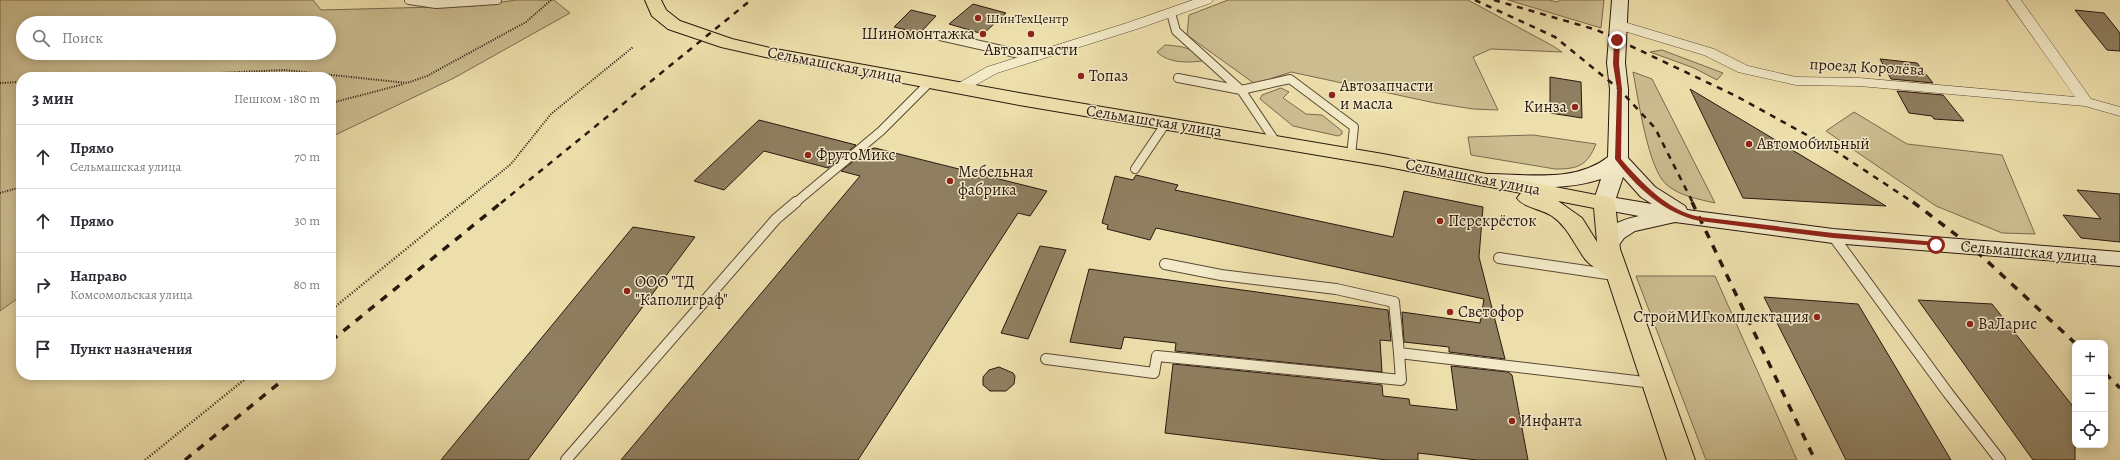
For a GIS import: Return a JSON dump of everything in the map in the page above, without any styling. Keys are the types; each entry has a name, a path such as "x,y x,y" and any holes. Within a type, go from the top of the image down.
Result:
{"highway":[{"name":"Сельмашская улица","path":"653,0 658,12 674,24 704,36 770,53 929,83 1351,155 1604,202"},
{"path":"1440,171 1449,179 1466,185 1528,198 1548,204 1560,211 1574,223 1594,255 1617,274"},
{"path":"1604,202 1608,244 1681,460"}],"main road":[{"path":"1604,202 1618,159 1619,89 1616,64 1620,0"},
{"path":"1484,180 1576,178 1599,172 1618,159"},
{"path":"1618,159 1648,192 1687,216"},
{"name":"Сельмашская улица","path":"1604,202 1687,216 1833,236 2120,260"},
{"path":"1608,244 1616,234 1640,222 1687,216"}],"street":[{"path":"960,88 992,70 1171,13 1206,0"},
{"path":"2014,0 2086,102"},
{"name":"проезд Королёва","path":"1619,25 1709,52 1743,69 1796,81 1859,82 2086,102 2120,112"}],"lane":[{"path":"409,0 436,4 498,0"},
{"path":"1171,13 1176,31 1241,90 1276,142"},
{"path":"940,36 1033,57"},
{"path":"1178,78 1241,90 1290,79 1354,127 1351,155"},
{"path":"566,460 776,219 881,131 909,100 929,83"},
{"path":"1135,169 1166,123"},
{"path":"1833,236 1948,393 2000,460"},
{"path":"1499,258 1617,274"},
{"path":"1046,359 1154,373 1157,356 1401,380 1394,302 1336,289 1221,275 1165,264"},
{"path":"1399,353 1654,383"}],"path":[{"path":"336,102 407,83 427,76 526,22 551,0"},
{"path":"336,306 511,164 551,114 633,47"},
{"path":"241,72 285,70 304,72"},
{"path":"336,75 407,83"},
{"path":"0,83 16,82"},
{"path":"0,193 16,188"},
{"path":"145,460 244,380"}],"shaded area":[{"path":"0,0 313,0 321,10 474,6 516,0 554,0 570,13 454,78 336,135 336,72 16,72 16,300 0,311"},
{"path":"1228,0 1468,0 1562,52 1491,49 1473,57 1498,110 1473,109 1435,103 1291,72 1255,84 1187,35 1189,15"},
{"path":"1508,0 1549,0 1557,2 1560,0 1604,0 1601,28"},
{"path":"1165,45 1191,50 1199,56 1202,61 1184,62 1161,56 1157,52"},
{"path":"1662,50 1723,73 1717,80 1694,68 1650,52"},
{"path":"1633,72 1652,79 1715,203 1690,197 1678,192 1667,185 1660,177 1649,149"},
{"path":"1281,88 1289,92 1283,98 1306,114 1322,115 1342,131 1342,134 1338,136 1293,126 1260,99 1262,95"},
{"path":"1854,112 1907,144 2002,155 2035,234 2002,233 1936,206 1826,131"},
{"path":"1533,135 1596,144 1585,162 1576,167 1563,169 1555,169 1471,155 1468,137"},
{"path":"1636,276 1715,276 1797,460 1706,460"}],"building":[{"name":"ШинТехЦентр","path":"973,4 1006,13 983,34 949,24"},
{"path":"911,10 936,16 920,33 894,27"},
{"path":"2075,10 2104,13 2120,33 2120,51 2107,50"},
{"path":"1880,59 1917,63 1933,83 1891,79"},
{"path":"1550,77 1581,82 1582,118 1550,113"},
{"name":"Автомобильный","path":"1690,89 1886,206 1743,198"},
{"path":"1897,91 1943,95 1964,121 1934,119 1932,116 1909,113"},
{"path":"759,120 856,145 828,168 764,151 724,190 694,181"},
{"path":"875,148 1047,191 1030,216 1018,213 858,460 621,460 860,176 841,171 869,149"},
{"path":"1136,175 1178,185 1175,190 1393,237 1404,191 1483,207 1479,257 1505,359 1449,352 1449,347 1404,342 1402,312 1480,323 1484,299 1156,228 1150,240 1107,229 1108,225 1102,223 1115,176 1133,180"},
{"path":"2077,190 2120,194 2120,242 2081,238 2063,215 2101,219"},
{"path":"633,227 695,237 528,460 441,460"},
{"path":"1040,246 1066,250 1028,339 1001,333"},
{"path":"1089,269 1388,310 1391,341 1380,340 1382,372 1175,351 1176,343 1124,337 1121,349 1070,342"},
{"path":"1764,297 1858,304 1951,460 1846,460"},
{"path":"1918,300 1992,304 2072,405 2072,448 2075,448 2075,460 2033,460"},
{"path":"1173,364 1382,385 1383,396 1409,399 1410,405 1457,410 1451,366 1508,372 1512,375 1528,460 1477,460 1418,453 1418,460 1387,460 1165,433"},
{"path":"999,367 1013,373 1015,376 1014,384 1006,391 990,391 983,385 983,377 989,370"}],"railway":[{"path":"501,203 751,0"},
{"path":"1475,0 1555,37 1619,89 1655,128 1693,203"},
{"path":"1494,0 1597,30 1736,96 1834,150 1914,203"},
{"path":"336,337 502,202"},
{"path":"1692,202 1815,460"},
{"path":"1913,202 1972,247 2072,340"},
{"path":"2108,376 2120,388"},
{"path":"185,460 283,380"}],"place":[{"name":"ШинТехЦентр","path":"978,18"},
{"name":"Шиномонтажка","path":"983,34"},
{"name":"Автозапчасти","path":"1031,34"},
{"name":"Топаз","path":"1081,76"},
{"name":"Автозапчасти и масла","path":"1332,95"},
{"name":"Кинза","path":"1575,107"},
{"name":"Автомобильный","path":"1749,144"},
{"name":"ФрутоМикс","path":"808,155"},
{"name":"Мебельная фабрика","path":"950,181"},
{"name":"Перекрёсток","path":"1440,221"},
{"name":"ООО \"ТД \"Каполиграф\"","path":"627,291"},
{"name":"Светофор","path":"1450,312"},
{"name":"СтройМИГкомплектация","path":"1817,317"},
{"name":"ВаЛарис","path":"1970,324"},
{"name":"Инфанта","path":"1512,421"}],"route":[{"path":"1617,40 1616,64 1619,89 1618,159 1638,183 1648,192 1665,203 1687,216 1700,219 1833,236 1936,245"}]}
